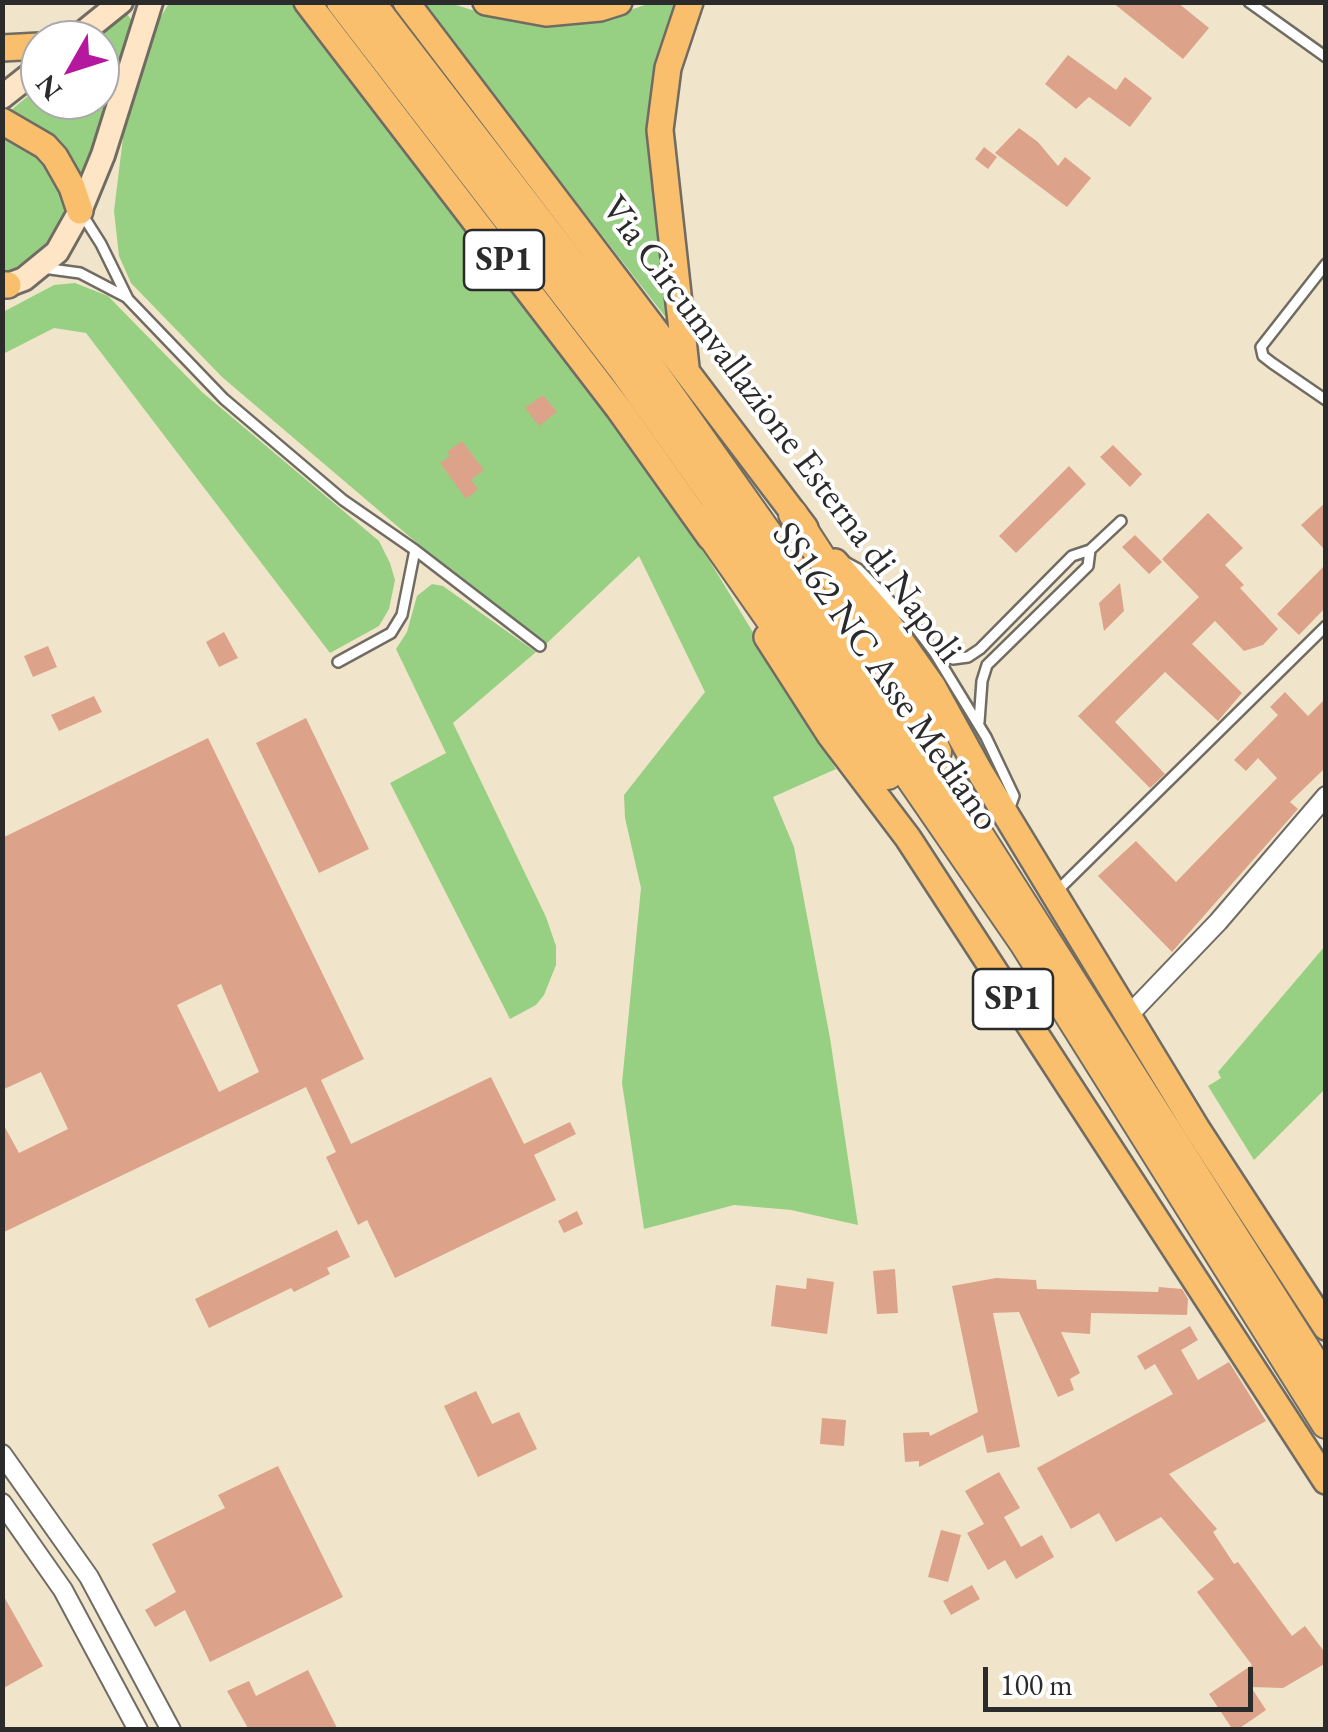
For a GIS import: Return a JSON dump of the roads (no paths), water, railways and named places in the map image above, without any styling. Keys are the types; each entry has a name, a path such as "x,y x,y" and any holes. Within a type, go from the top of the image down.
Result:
{"highway":[{"name":"SS162 NC Asse Mediano","path":"341,2 622,368 798,616 1024,944 1326,1424"},
{"name":"SS162 NC Asse Mediano","path":"370,2 636,347 962,808 1326,1381"},
{"path":"793,514 914,699 962,808"},
{"path":"700,518 816,685 1024,944"}],"main road":[{"path":"98,20 121,2"},
{"path":"4,286 24,280 57,252 80,210 103,155 151,2"},
{"name":"SP1","path":"307,2 700,518 764,631 830,735 908,838 1326,1481"},
{"name":"Via Circumvallazione Esterna di Napoli","path":"406,2 793,514 886,620 933,687 1128,1016 1326,1327"},
{"path":"486,2 546,13 600,8 619,2"},
{"path":"686,372 660,130 668,68 690,2"},
{"path":"2,121 45,146 55,157 80,210"}],"street":[{"path":"1128,1016 1218,922 1326,796"},
{"path":"2,1454 89,1577 171,1730"},
{"path":"2,1503 63,1590 138,1730"}],"lane":[{"path":"1248,2 1326,57"},
{"path":"80,210 128,299"},
{"path":"1326,264 1261,347 1263,356 1326,400"},
{"path":"40,268 80,272 128,299 224,399 343,500 540,646"},
{"path":"934,652 953,659 968,657 1072,556 1090,550 1120,521"},
{"path":"338,662 391,633 402,615 414,550"},
{"path":"824,550 858,568 913,624 934,652 978,724 1014,796 1007,817"},
{"path":"978,724 986,666 1088,566 1090,550"},
{"path":"1054,894 1326,626"}]}
